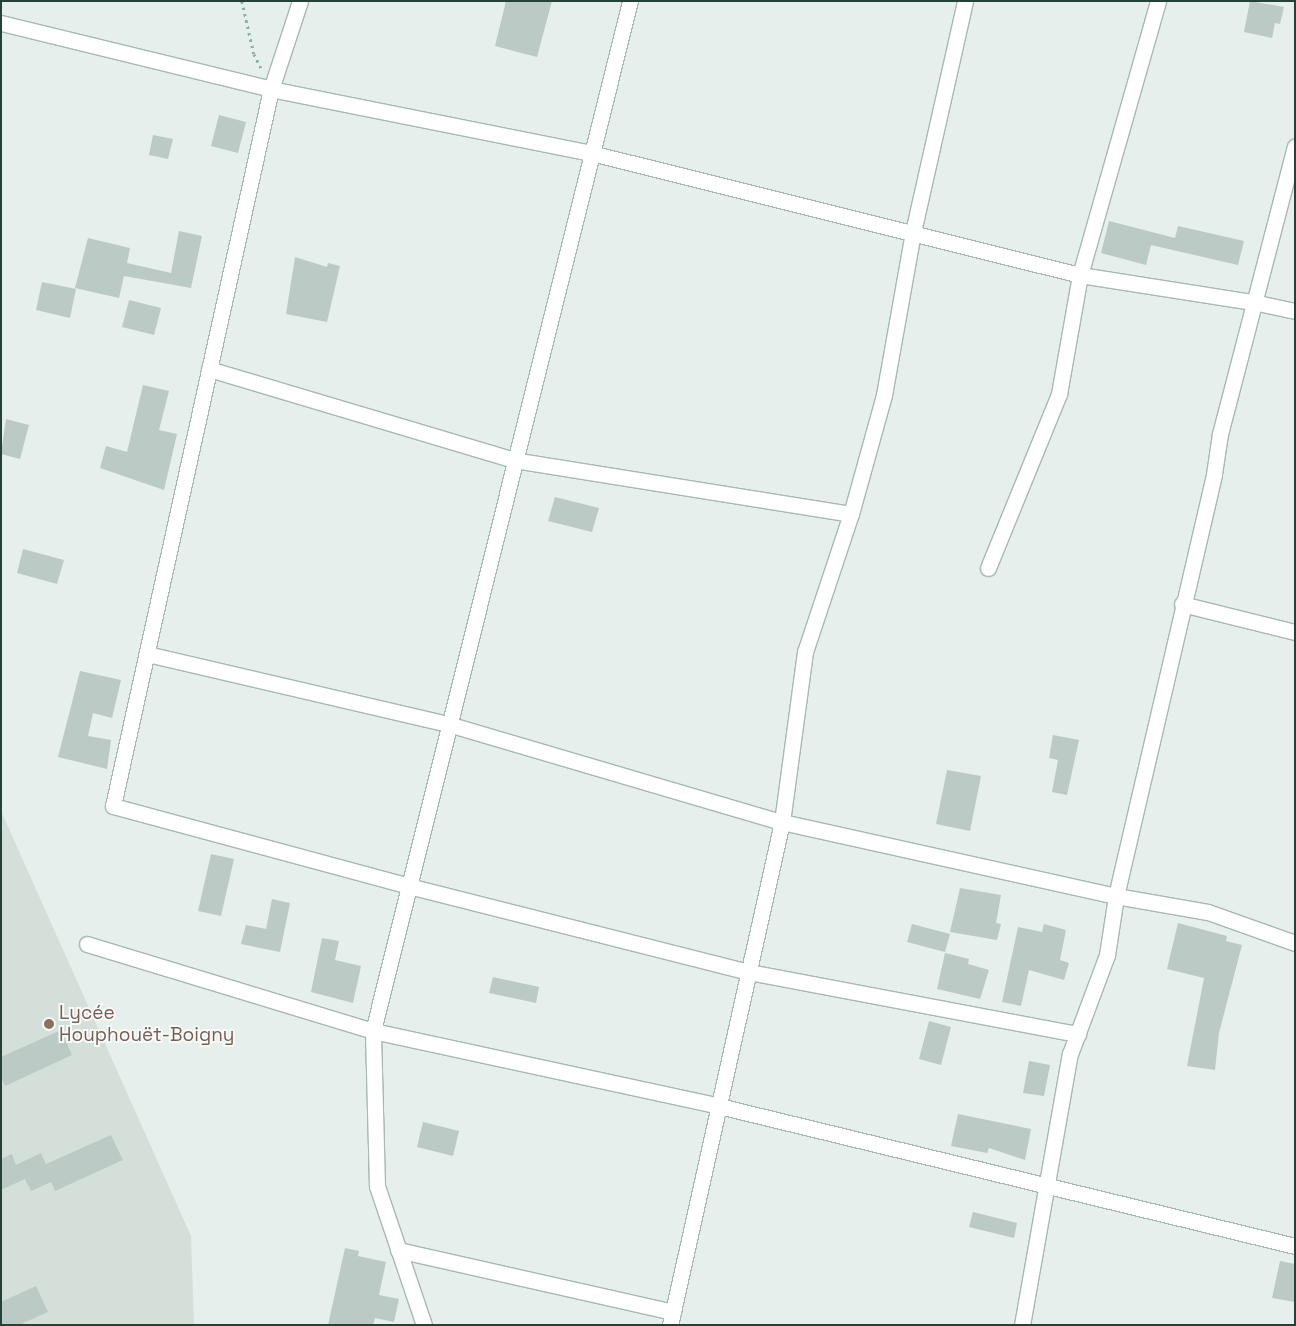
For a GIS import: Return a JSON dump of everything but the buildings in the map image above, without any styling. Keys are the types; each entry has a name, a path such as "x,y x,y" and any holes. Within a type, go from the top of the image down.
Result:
{"street":[{"path":"300,1 271,89 113,806 408,886 748,972 1078,1034"},
{"path":"424,1325 377,1186 373,1031 629,1"},
{"path":"398,1250 671,1319 782,822 805,652 850,514 884,395 913,232 965,1"},
{"path":"988,568 1059,394 1080,275 1158,1"},
{"path":"1,23 271,89 591,153 1080,275 1253,302 1295,312"},
{"path":"1022,1325 1070,1054 1107,955 1116,896 1182,604 1253,302 1295,147"},
{"path":"209,370 514,460 850,514"},
{"path":"1182,604 1295,632"},
{"path":"147,654 448,724 782,822 1116,896 1208,912 1295,944"},
{"path":"87,944 373,1031 719,1106 1046,1188 1295,1246"}],"path":[{"path":"242,1 254,54 271,89"}],"shaded area":[{"name":"Lycée Houphouët-Boigny","path":"1,811 191,1236 194,1325 1,1325"}],"place":[{"name":"Lycée Houphouët-Boigny","path":"49,1024"}]}
